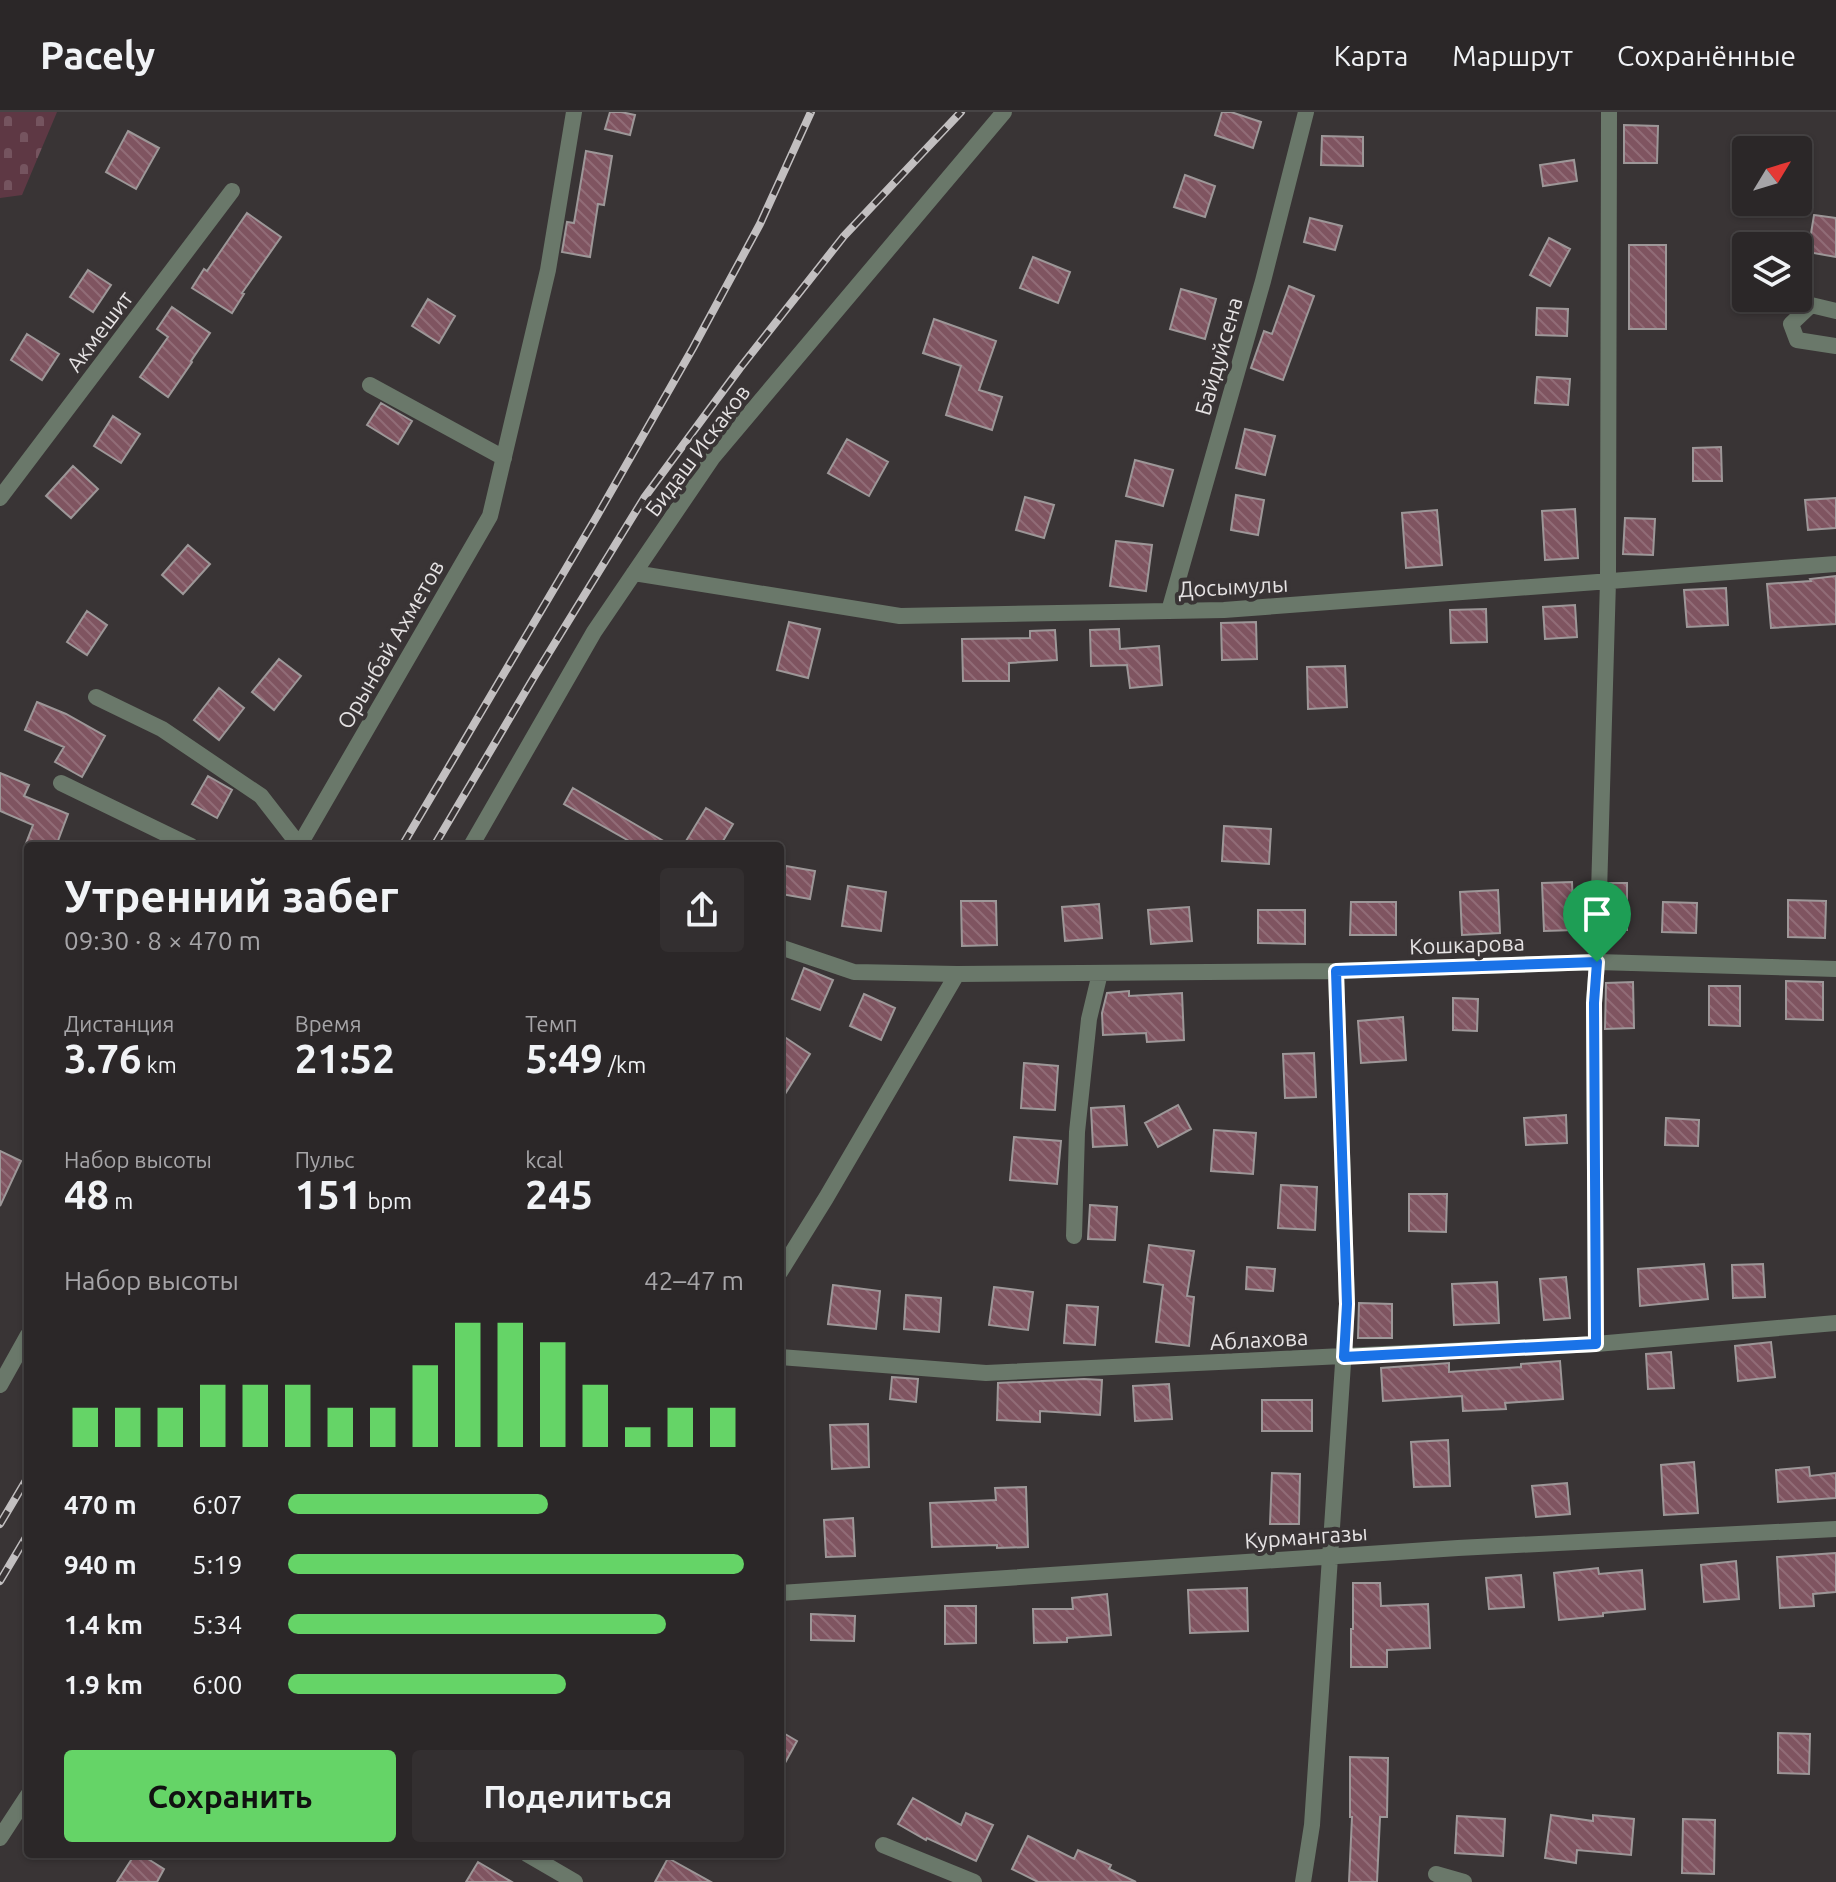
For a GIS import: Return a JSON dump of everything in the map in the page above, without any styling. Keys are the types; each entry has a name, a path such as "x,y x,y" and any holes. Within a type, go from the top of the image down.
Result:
{"street":[{"name":"Орынбай Ахметов","path":"301,842 490,516 548,270 574,112"},
{"name":"Бидаш Искаков","path":"473,842 594,632 713,457 1004,112"},
{"name":"Байдуйсена","path":"1169,611 1263,281 1306,112"},
{"path":"1596,1344 1594,1003 1608,581 1609,112"},
{"name":"Акмешит","path":"0,498 232,191"},
{"path":"1836,311 1811,305 1791,324 1797,340 1836,346"},
{"path":"370,385 504,458"},
{"name":"Досымулы","path":"634,573 900,616 1224,610 1836,564"},
{"name":"Орынбай Ахметов","path":"96,697 162,729 261,796 296,842"},
{"path":"61,783 183,842"},
{"name":"Кошкарова","path":"784,948 854,972 1336,971 1597,962 1836,969"},
{"path":"1303,1882 1312,1825 1347,1304 1336,971"},
{"path":"1074,1236 1077,1132 1089,1019 1100,973"},
{"path":"784,1266 957,974"},
{"name":"Аблахова","path":"784,1357 986,1373 1596,1344 1836,1323"},
{"path":"0,1385 5,1362 24,1340"},
{"name":"Курмангазы","path":"784,1593 1458,1548 1836,1529"},
{"path":"0,1838 24,1801"},
{"path":"883,1845 974,1882"},
{"path":"534,1858 575,1882"},
{"path":"1436,1874 1464,1882"}],"green space":[{"path":"0,112 57,112 22,195 0,198"}],"building":[{"path":"610,112 635,115 630,135 605,129"},
{"path":"1222,112 1261,122 1253,148 1215,135"},
{"path":"1624,125 1658,126 1657,163 1624,163"},
{"path":"128,131 159,148 136,189 106,172"},
{"path":"1322,136 1363,137 1363,166 1321,165"},
{"path":"586,151 612,156 604,205 598,204 590,257 562,252 567,222 574,223"},
{"path":"1574,160 1577,181 1543,186 1540,165"},
{"path":"1185,175 1215,186 1205,217 1174,207"},
{"path":"247,213 281,237 242,293 232,313 192,288"},
{"path":"1814,215 1836,218 1836,257 1812,253"},
{"path":"1310,218 1342,226 1335,250 1304,242"},
{"path":"1549,238 1570,249 1550,286 1530,275"},
{"path":"1629,245 1666,245 1666,329 1629,329"},
{"path":"1033,257 1070,272 1058,303 1020,288"},
{"path":"88,270 111,285 93,312 70,297"},
{"path":"1289,286 1314,296 1283,380 1251,368 1264,331 1272,334"},
{"path":"1181,289 1216,299 1205,339 1170,329"},
{"path":"428,299 455,316 439,343 412,326"},
{"path":"172,307 210,333 168,397 140,377 168,337 157,329"},
{"path":"1537,308 1568,309 1567,336 1536,335"},
{"path":"934,319 996,341 979,390 1002,397 992,430 946,415 961,366 923,353"},
{"path":"27,334 59,354 42,380 11,360"},
{"path":"1537,377 1570,379 1568,405 1535,403"},
{"path":"381,403 412,421 398,444 367,425"},
{"path":"113,416 140,434 121,463 94,446"},
{"path":"1245,429 1275,436 1265,475 1236,468"},
{"path":"847,439 888,462 869,496 828,473"},
{"path":"1721,447 1722,481 1693,481 1693,448"},
{"path":"1135,460 1173,470 1163,506 1126,496"},
{"path":"73,466 98,489 71,518 46,496"},
{"path":"1236,495 1264,500 1258,535 1231,530"},
{"path":"1025,497 1054,505 1044,538 1016,530"},
{"path":"1836,498 1836,528 1808,530 1805,500"},
{"path":"1575,509 1578,558 1545,560 1542,511"},
{"path":"1437,510 1442,565 1406,568 1402,513"},
{"path":"1625,518 1655,519 1653,555 1623,554"},
{"path":"1116,541 1152,545 1146,591 1110,586"},
{"path":"188,545 210,564 183,594 162,575"},
{"path":"1836,576 1836,624 1771,628 1767,584"},
{"path":"1726,588 1728,625 1687,627 1684,590"},
{"path":"1575,605 1577,637 1545,639 1543,607"},
{"path":"1486,609 1487,642 1451,643 1450,610"},
{"path":"87,611 107,625 87,655 67,642"},
{"path":"789,622 820,629 808,678 777,670"},
{"path":"1256,622 1257,659 1222,660 1221,623"},
{"path":"1119,629 1120,649 1159,646 1162,685 1130,688 1127,665 1091,666 1090,630"},
{"path":"1055,630 1057,660 1009,663 1009,681 963,681 962,639 1030,638 1030,631"},
{"path":"279,659 301,676 274,710 252,692"},
{"path":"1345,666 1347,707 1308,709 1307,667"},
{"path":"219,688 244,708 219,740 194,720"},
{"path":"37,702 105,736 82,777 55,762 64,747 25,730"},
{"path":"0,773 29,785 24,796 68,814 58,842 27,842 33,825 0,811"},
{"path":"208,776 232,790 217,818 192,804"},
{"path":"573,788 665,842 631,842 564,804"},
{"path":"706,808 733,824 722,842 685,842"},
{"path":"1224,826 1271,829 1269,864 1222,861"},
{"path":"786,866 815,871 810,899 784,895"},
{"path":"1572,882 1574,930 1544,931 1542,883"},
{"path":"1610,883 1627,883 1627,930 1609,929"},
{"path":"848,886 886,892 881,931 842,926"},
{"path":"1498,890 1500,933 1462,935 1460,892"},
{"path":"1788,900 1826,901 1825,938 1788,937"},
{"path":"961,901 996,901 997,945 962,946"},
{"path":"1351,902 1396,902 1396,935 1350,935"},
{"path":"1663,902 1697,903 1696,933 1662,932"},
{"path":"1099,904 1102,938 1065,941 1062,907"},
{"path":"1189,907 1192,941 1151,944 1148,910"},
{"path":"1258,910 1305,910 1305,944 1258,943"},
{"path":"804,968 833,980 820,1010 792,999"},
{"path":"1786,981 1823,982 1823,1020 1786,1019"},
{"path":"1633,982 1634,1028 1605,1029 1606,983"},
{"path":"1709,986 1740,986 1740,1026 1709,1025"},
{"path":"1129,991 1129,996 1182,993 1184,1040 1147,1042 1146,1033 1103,1035 1102,1013 1107,993"},
{"path":"864,994 895,1008 881,1040 850,1026"},
{"path":"1453,998 1478,999 1477,1031 1453,1030"},
{"path":"1403,1017 1406,1060 1361,1063 1358,1021"},
{"path":"784,1037 810,1054 784,1096"},
{"path":"1314,1053 1316,1097 1285,1098 1283,1054"},
{"path":"1024,1063 1058,1066 1055,1110 1021,1108"},
{"path":"1178,1105 1191,1129 1158,1147 1145,1123"},
{"path":"1124,1106 1127,1145 1093,1147 1091,1108"},
{"path":"1566,1115 1567,1143 1526,1145 1524,1118"},
{"path":"1666,1118 1699,1120 1698,1146 1665,1145"},
{"path":"1214,1130 1256,1133 1253,1174 1211,1171"},
{"path":"1014,1137 1061,1141 1057,1184 1010,1180"},
{"path":"0,1151 21,1161 0,1206"},
{"path":"1281,1185 1317,1187 1315,1230 1278,1228"},
{"path":"1409,1194 1447,1194 1446,1232 1409,1231"},
{"path":"1090,1205 1117,1207 1115,1240 1088,1239"},
{"path":"1149,1245 1194,1251 1187,1296 1194,1297 1189,1346 1156,1342 1163,1285 1144,1282"},
{"path":"1704,1264 1708,1299 1640,1306 1638,1269"},
{"path":"1763,1264 1765,1297 1733,1298 1732,1265"},
{"path":"1247,1267 1275,1269 1273,1291 1246,1289"},
{"path":"1566,1277 1570,1318 1544,1320 1540,1279"},
{"path":"1497,1282 1499,1323 1454,1325 1452,1284"},
{"path":"833,1285 880,1291 876,1329 828,1324"},
{"path":"994,1287 1033,1292 1028,1330 989,1325"},
{"path":"906,1295 941,1298 939,1332 904,1329"},
{"path":"1359,1303 1392,1304 1392,1338 1358,1338"},
{"path":"1067,1305 1098,1307 1095,1345 1064,1343"},
{"path":"1771,1342 1775,1377 1738,1381 1735,1346"},
{"path":"1671,1352 1674,1388 1648,1389 1646,1354"},
{"path":"1560,1361 1563,1399 1505,1403 1506,1409 1463,1411 1462,1396 1383,1401 1381,1368 1449,1363 1449,1372"},
{"path":"892,1377 918,1379 916,1402 890,1399"},
{"path":"1102,1380 1100,1415 1040,1411 1040,1422 997,1420 998,1383"},
{"path":"1169,1384 1172,1419 1135,1421 1133,1386"},
{"path":"1262,1400 1312,1400 1312,1431 1262,1431"},
{"path":"868,1424 869,1467 832,1469 830,1425"},
{"path":"1448,1440 1450,1486 1414,1487 1411,1442"},
{"path":"1694,1462 1698,1513 1664,1515 1661,1465"},
{"path":"1809,1467 1810,1476 1836,1473 1836,1498 1778,1502 1776,1470"},
{"path":"1272,1473 1300,1474 1299,1524 1270,1524"},
{"path":"1567,1483 1570,1514 1536,1517 1532,1486"},
{"path":"1026,1487 1028,1547 932,1547 930,1503 996,1500 995,1488"},
{"path":"853,1518 855,1556 826,1557 824,1520"},
{"path":"1836,1553 1836,1592 1813,1594 1814,1606 1780,1608 1777,1557"},
{"path":"1736,1561 1739,1599 1704,1602 1701,1565"},
{"path":"1598,1568 1599,1574 1642,1570 1645,1609 1559,1620 1554,1573"},
{"path":"1521,1575 1524,1607 1489,1609 1486,1578"},
{"path":"1353,1583 1380,1583 1381,1606 1428,1604 1430,1648 1387,1650 1387,1667 1351,1667"},
{"path":"1247,1588 1248,1631 1190,1633 1188,1590"},
{"path":"1107,1594 1111,1635 1067,1638 1067,1642 1034,1643 1033,1609 1073,1609 1072,1598"},
{"path":"945,1606 976,1606 976,1643 945,1644"},
{"path":"811,1614 855,1616 854,1641 811,1640"},
{"path":"784,1733 797,1741 784,1765"},
{"path":"1778,1733 1810,1734 1809,1774 1778,1773"},
{"path":"1350,1757 1388,1758 1387,1817 1380,1817 1377,1882 1349,1882 1352,1817"},
{"path":"913,1798 961,1825 966,1813 993,1825 976,1861 926,1840 898,1824"},
{"path":"1551,1815 1593,1821 1593,1815 1634,1819 1631,1855 1577,1850 1576,1863 1545,1858"},
{"path":"1457,1816 1505,1819 1503,1856 1455,1853"},
{"path":"1683,1819 1715,1820 1714,1874 1682,1873"},
{"path":"1028,1836 1074,1859 1078,1850 1111,1865 1109,1869 1136,1882 1038,1882 1012,1869"},
{"path":"132,1858 146,1858 164,1869 157,1882 117,1882"},
{"path":"668,1858 711,1882 655,1882"},
{"path":"478,1862 512,1882 466,1882"}],"railway":[{"path":"404,842 693,348 760,224 811,112"},
{"path":"436,842 644,498 740,368 844,236 961,112"},
{"path":"0,1524 24,1484"},
{"path":"0,1581 24,1541"}],"route":[{"path":"1597,962 1594,1003 1596,1344 1344,1357 1347,1304 1336,971 1597,962"}]}
